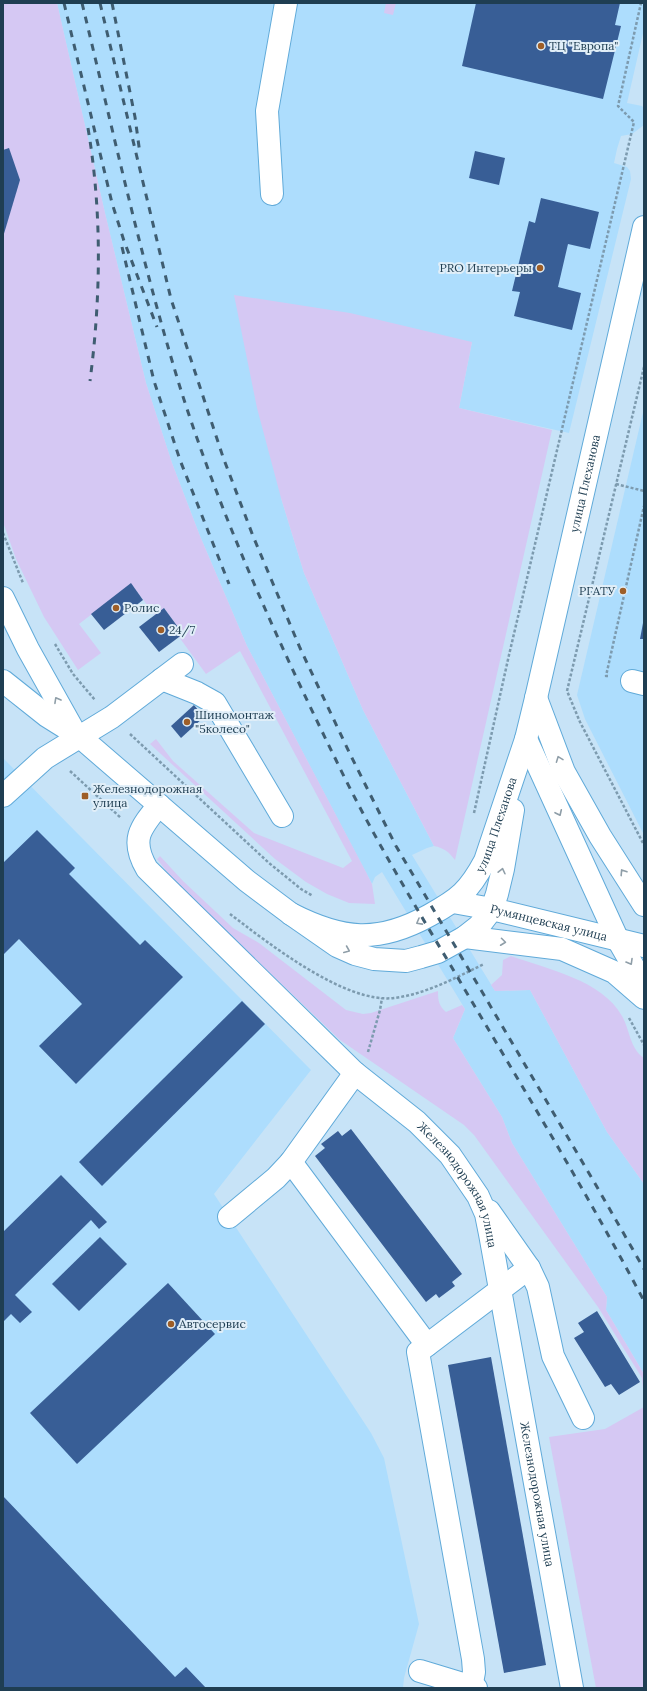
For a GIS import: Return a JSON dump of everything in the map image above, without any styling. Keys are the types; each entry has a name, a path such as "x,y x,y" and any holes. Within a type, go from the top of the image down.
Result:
{"main road":[{"path":"272,194 266,111 286,3"},
{"name":"улица Плеханова","path":"492,909 503,868 526,739 644,228"},
{"path":"3,598 28,649 77,735"},
{"path":"3,796 45,758 77,735 112,717 182,664"},
{"path":"162,680 197,693 215,703 282,816"},
{"path":"3,681 47,716 77,735 247,881 337,946 355,954 374,959 406,961 438,952 465,937 479,926 492,909"},
{"path":"536,698 564,772 600,836 644,905"},
{"path":"526,739 617,938 644,985"},
{"name":"улица Плеханова","path":"453,902 464,893 475,880 485,861 526,739"},
{"name":"Железнодорожная улица","path":"159,805 143,824 138,835 137,846 139,857 146,869 360,1066 417,1122 450,1155 478,1196 486,1214 572,1688"},
{"path":"291,914 328,931 361,936 379,935 412,925 453,902"},
{"name":"Румянцевская улица","path":"453,902 492,909 617,938 644,946"},
{"name":"Румянцевская улица","path":"465,937 562,949 614,972 644,998"},
{"path":"229,1217 276,1178 291,1162 360,1066"},
{"path":"291,1162 427,1345"},
{"path":"478,1196 529,1268 538,1287 553,1356 583,1418"},
{"path":"420,1670 473,1688 473,1659 418,1352 529,1268"}],"path":[{"path":"473,815 634,122 618,106 641,3"},
{"path":"644,367 567,692 580,722 644,845"},
{"path":"616,484 644,491"},
{"path":"638,682 606,676 644,506"},
{"path":"3,533 13,561 25,587"},
{"path":"51,637 73,674 98,704 269,863 301,889 318,898"},
{"path":"360,1066 380,1010 382,998"}],"shaded area":[{"path":"3,3 57,3 146,383 172,463 200,536 247,646 372,884 375,904 349,903 327,894 306,882 275,859 150,744 156,739 173,761 254,833 343,868 352,861 240,651 206,674 179,637 183,634 164,608 155,615 131,584 79,624 101,653 78,670 44,617 16,559 3,522"},
{"path":"57,3 644,3 644,29 627,103 642,106 644,109 644,125 632,134 621,136 617,149 614,163 627,167 630,171 631,179 569,433 459,408 472,342 281,498 304,573 363,710 434,846 412,855 495,991 530,990 607,1132 644,1184 644,1374 606,1310 607,1297 512,1143 502,1117 453,1038 465,1009 382,872 375,877 372,884 247,646 200,536 172,463 146,383"},
{"path":"386,3 396,3 393,15 384,13"},
{"path":"234,295 350,313 472,342 459,408 552,430 455,860 446,851 434,846 363,710 304,573 281,498 257,408"},
{"name":"РГАТУ","path":"644,408 644,835 585,719 577,695"},
{"path":"3,758 311,1070 214,1194 371,1433 384,1458 419,1624 404,1678 403,1688 3,1688"},
{"path":"160,856 183,881 233,928 259,943 346,1010 363,1014 371,1013 438,991 439,1003 446,1012 462,1005 465,1009 453,1038 502,1117 512,1143 607,1297 606,1310 644,1374 644,1400 642,1378 598,1307 474,1135 464,1125 340,1040 174,881 157,859"},
{"path":"511,956 557,971 588,985 601,993 613,1004 625,1021 636,1050 644,1058 644,1184 607,1132 530,990 495,991 491,985 502,975 503,960"},
{"path":"644,1407 644,1688 596,1688 549,1437 605,1429"}],"building":[{"name":"ТЦ \"Европа\"","path":"476,3 620,3 615,25 621,26 603,99 462,66"},
{"path":"9,148 20,180 3,237 3,150"},
{"path":"475,151 505,158 499,185 469,178"},
{"name":"PRO Интерьеры","path":"541,198 599,212 590,249 568,244 558,287 581,293 572,330 514,316 520,292 512,291 529,221 535,223"},
{"path":"131,583 143,600 104,630 91,614"},
{"path":"164,608 183,634 159,652 139,627"},
{"path":"643,623 644,639 640,639"},
{"path":"194,705 204,717 181,738 171,726"},
{"path":"37,830 75,868 69,874 140,945 145,940 183,977 76,1084 39,1046 82,1004 19,939 3,955 3,863"},
{"path":"242,1001 265,1024 102,1186 79,1162"},
{"path":"351,1129 462,1274 452,1282 455,1286 439,1298 436,1294 426,1302 315,1156 325,1148 321,1144 338,1131 342,1136"},
{"path":"61,1175 107,1222 99,1229 91,1220 15,1295 32,1312 20,1323 11,1314 3,1322 3,1232"},
{"path":"100,1237 127,1264 79,1311 52,1284"},
{"path":"168,1283 215,1334 77,1464 30,1413"},
{"path":"597,1311 640,1382 619,1395 611,1384 605,1387 574,1338 584,1332 578,1323"},
{"path":"491,1357 546,1665 504,1673 448,1365"},
{"path":"3,1496 175,1677 186,1667 206,1688 3,1688"}],"railway":[{"path":"64,3 112,203 124,241 157,327"},
{"path":"82,3 116,147 165,337 179,384 212,480 250,575 314,715 377,839 574,1174 644,1301"},
{"path":"100,3 171,299 223,457 253,536 300,648 350,754 396,846 644,1269"},
{"path":"112,3 135,117 140,154"},
{"path":"88,128 93,160 98,223 98,286 94,349 90,381"},
{"path":"122,247 154,381 180,460 229,584"}],"place":[{"name":"ТЦ \"Европа\"","path":"541,46"},
{"name":"PRO Интерьеры","path":"540,268"},
{"name":"РГАТУ","path":"623,591"},
{"name":"Ролис","path":"116,608"},
{"name":"24/7","path":"161,630"},
{"name":"Шиномонтаж \"5колесо\"","path":"187,722"},
{"name":"Железнодорожная улица","path":"85,796"},
{"name":"Автосервис","path":"171,1324"}]}
